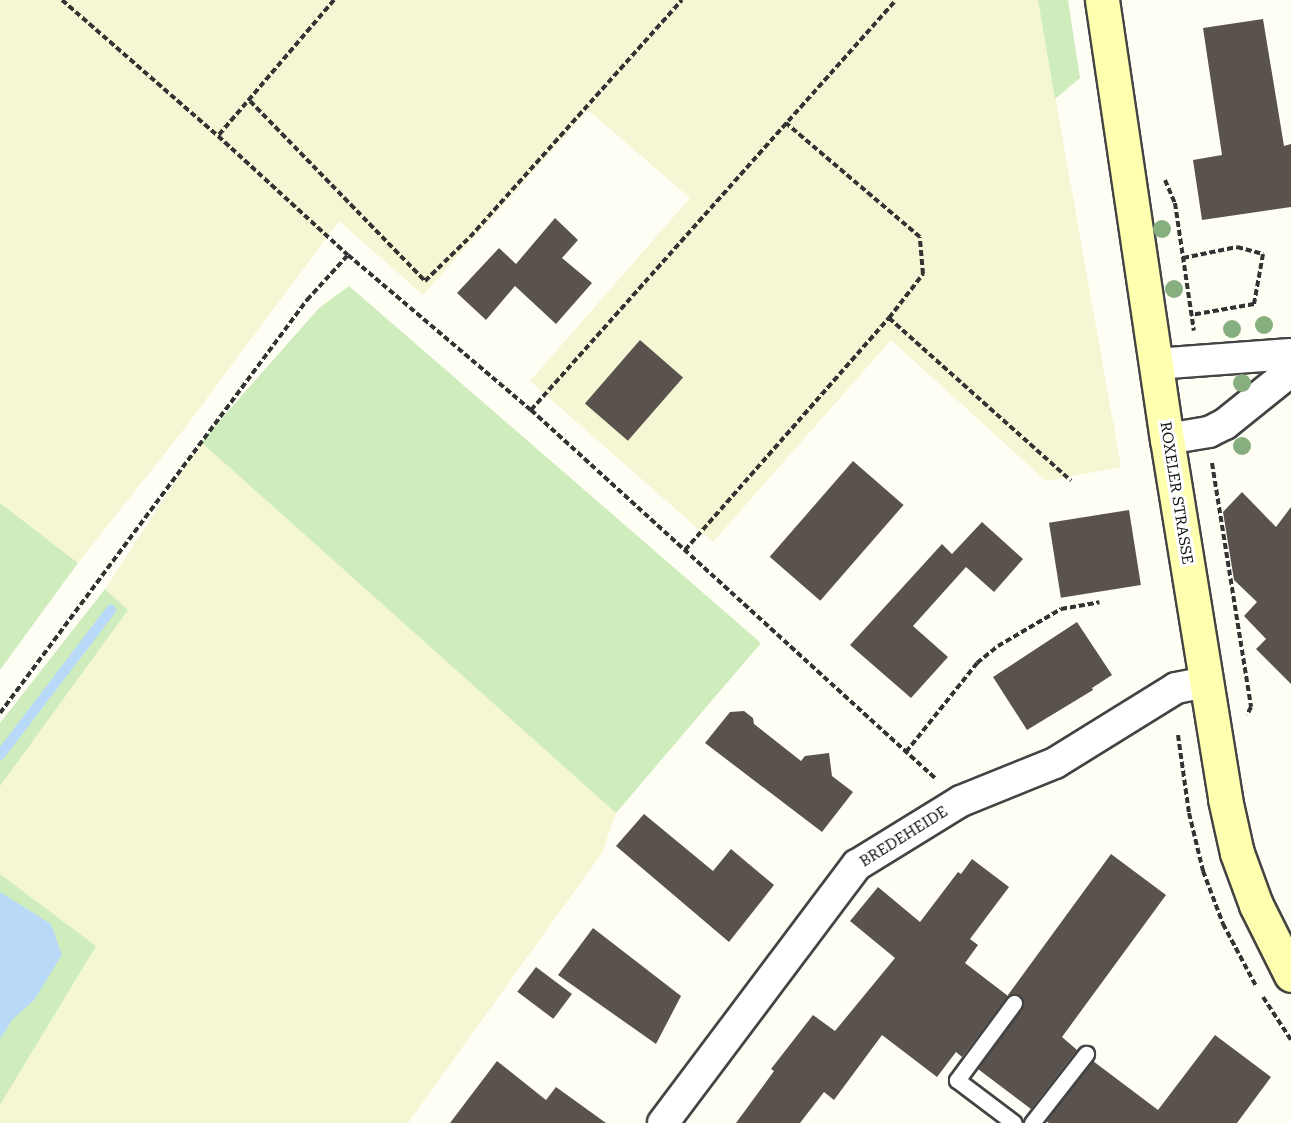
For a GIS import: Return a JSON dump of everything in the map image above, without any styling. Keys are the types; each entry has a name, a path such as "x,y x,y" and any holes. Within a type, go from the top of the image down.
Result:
{"main road":[{"name":"ROXELER STRASSE","path":"1102,0 1155,364 1225,799 1237,853 1256,905 1291,975"}],"street":[{"path":"1155,364 1291,354"},
{"path":"1167,439 1209,432 1225,424 1291,371"},
{"name":"BREDEHEIDE","path":"663,1123 857,865 961,801 1055,763 1176,688 1206,682"}],"lane":[{"path":"1014,1003 957,1080 1014,1123"},
{"path":"1032,1123 1086,1054"}],"path":[{"path":"62,0 218,136 348,255 531,410 961,801"},
{"path":"218,136 334,0"},
{"path":"250,101 425,281 470,237 682,0"},
{"path":"531,410 896,0"},
{"path":"685,550 889,318 922,274 920,237 786,123"},
{"path":"1183,258 1237,248 1263,254 1254,304 1191,315"},
{"path":"0,712 307,300 348,255"},
{"path":"889,318 1071,482"},
{"path":"1209,432 1214,485 1251,707 1246,718"},
{"path":"906,752 977,663 998,646 1061,609 1099,602"}],"green space":[{"path":"0,0 1038,0 1121,467 1046,481 891,340 713,542 530,381 690,198 588,110 423,295 339,221 185,428 78,563 0,503"},
{"path":"1038,0 1068,0 1080,78 1055,99"},
{"path":"349,286 761,643 616,813 201,442 319,308"},
{"path":"201,442 616,813 602,853 408,1123 0,1123 0,1105 96,946 0,874 0,784 128,610 105,589"},
{"path":"0,503 78,563 0,670"},
{"path":"105,589 128,610 0,786 0,723"},
{"path":"0,874 96,946 0,1105"}],"water":[{"path":"0,892 51,924 62,955 34,1000 12,1020 0,1039"}],"building":[{"path":"1263,19 1284,146 1291,144 1291,207 1202,220 1193,160 1222,155 1203,28"},
{"path":"555,218 578,240 562,258 592,283 556,324 515,286 486,320 457,293 499,248 516,264"},
{"path":"640,340 683,377 628,441 585,403"},
{"path":"853,461 904,505 820,601 770,557"},
{"path":"1242,492 1276,527 1291,507 1291,684 1256,649 1266,639 1244,616 1257,602 1234,580 1223,512"},
{"path":"1129,510 1141,585 1061,598 1049,523"},
{"path":"982,522 1023,559 994,592 966,567 913,626 948,657 911,698 850,645 942,544 952,554"},
{"path":"1077,622 1112,675 1092,688 1093,690 1027,730 993,677"},
{"path":"744,711 753,718 754,724 801,761 805,756 829,753 832,776 853,792 822,832 705,743 730,712"},
{"path":"644,814 713,871 731,849 774,885 729,942 616,846"},
{"path":"1111,854 1166,895 1062,1037 1077,1050 1031,1109 978,1069 1022,1008 1023,1000 1020,996 1008,995"},
{"path":"972,859 1009,887 970,939 978,945 965,963 1008,996 962,1057 956,1052 937,1077 882,1035 834,1100 824,1092 800,1123 736,1123 774,1071 771,1069 813,1015 835,1031 895,958 850,921 878,887 920,922 958,872 961,874"},
{"path":"593,928 681,996 656,1044 558,975"},
{"path":"536,967 572,994 553,1019 517,992"},
{"path":"1215,1035 1271,1077 1237,1123 1049,1123 1046,1121 1093,1061 1158,1110"},
{"path":"497,1061 546,1100 556,1087 606,1123 450,1123"}],"waterway":[{"path":"0,755 111,610"}]}
